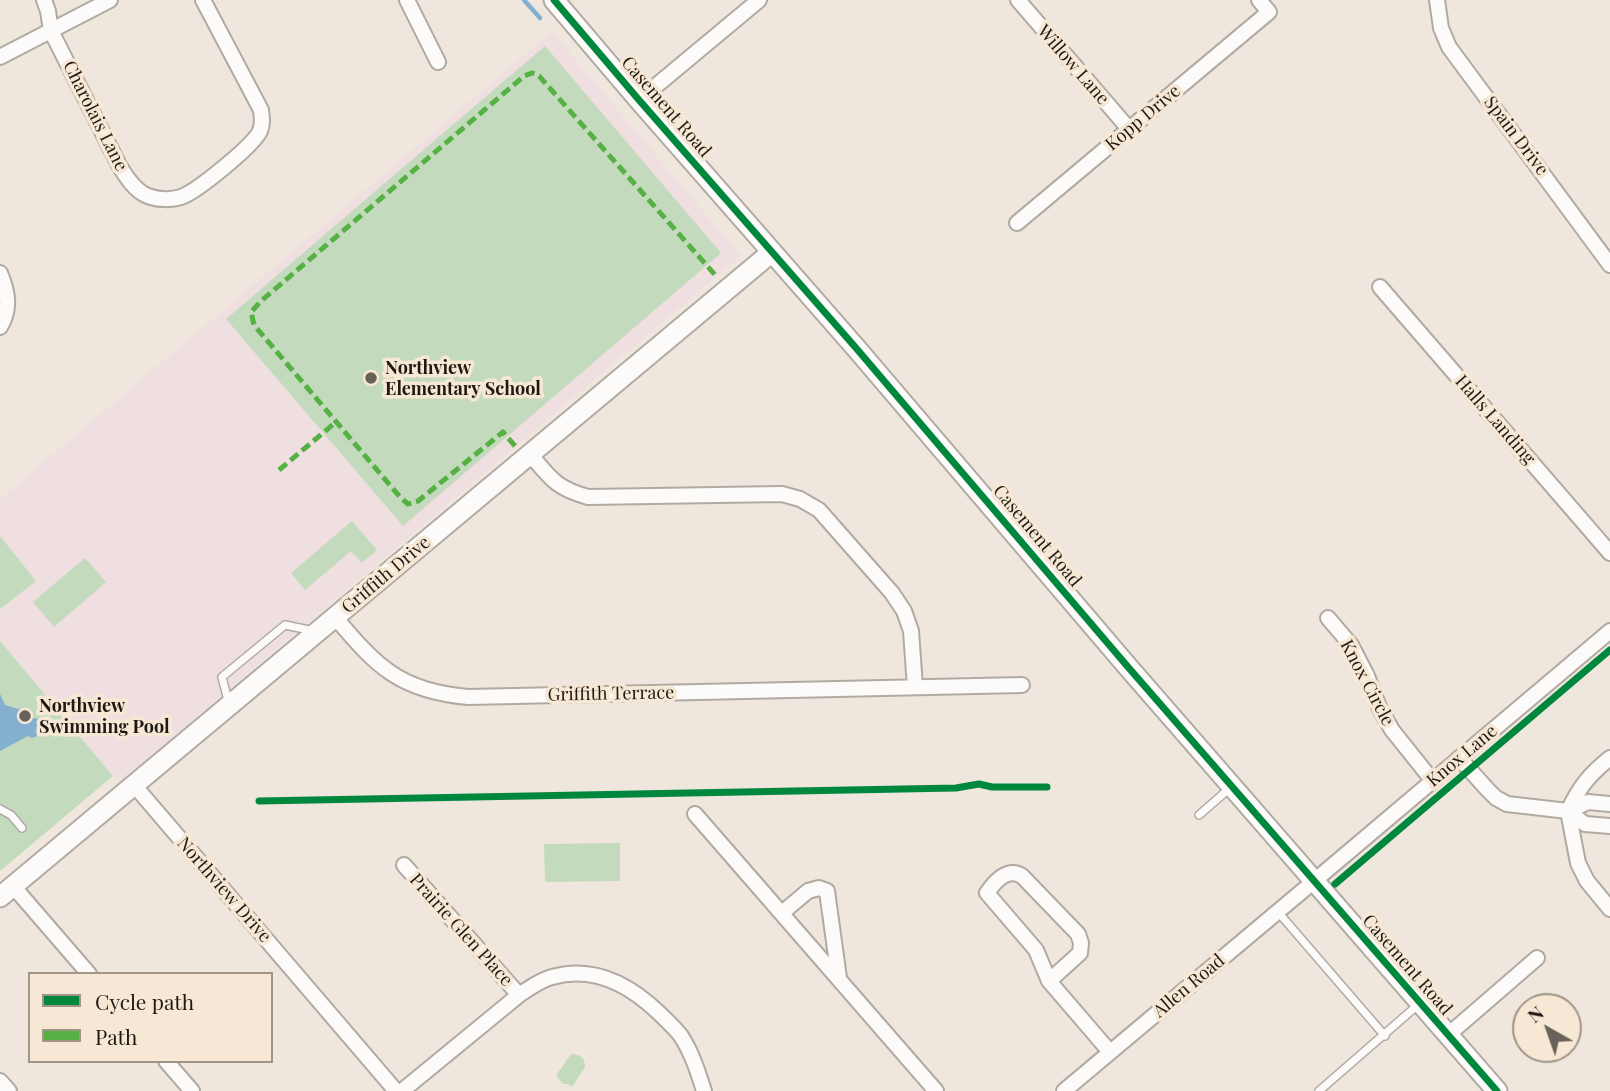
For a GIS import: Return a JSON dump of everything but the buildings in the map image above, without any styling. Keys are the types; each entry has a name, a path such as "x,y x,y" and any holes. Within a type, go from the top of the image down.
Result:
{"street":[{"name":"Charolais Lane","path":"44,0 51,31 119,165 130,181 149,196 173,199 196,188 251,144 262,122 261,110 203,0"},
{"path":"0,57 110,0"},
{"path":"407,0 438,62"},
{"name":"Casement Road","path":"554,0 1231,787 1497,1091"},
{"path":"639,100 759,0"},
{"name":"Willow Lane","path":"1018,0 1129,130"},
{"name":"Kopp Drive","path":"1017,223 1269,12 1259,0"},
{"name":"Spain Drive","path":"1437,0 1441,27 1449,47 1610,265"},
{"name":"Griffith Drive","path":"6,892 772,252"},
{"path":"0,273 8,298 0,327"},
{"name":"Halls Landing","path":"1380,287 1610,552"},
{"path":"530,454 552,480 568,491 588,497 782,494 800,499 819,510 892,593 904,611 911,631 915,687"},
{"name":"Griffith Terrace","path":"335,617 373,660 394,676 442,695 482,697 1022,685"},
{"name":"Knox Circle","path":"1328,618 1351,645 1392,730 1432,780"},
{"name":"Knox Lane","path":"1314,881 1610,631"},
{"path":"1459,758 1496,798 1507,804 1568,811 1588,802 1610,804"},
{"path":"1610,758 1579,788 1568,811 1578,863 1587,881 1610,909"},
{"name":"Northview Drive","path":"134,785 396,1091"},
{"path":"1568,811 1585,824 1610,826"},
{"path":"695,814 936,1091"},
{"name":"Prairie Glen Place","path":"404,865 519,995"},
{"path":"1049,981 1080,953 1081,943 1077,934 1023,876 1016,872 1007,872 986,893 1036,950 1049,981 1110,1052"},
{"name":"Allen Road","path":"1064,1091 1314,881"},
{"path":"782,913 808,891 819,888 827,891 839,979"},
{"path":"6,892 87,972"},
{"path":"1448,1035 1537,958"},
{"name":"Prairie Glen Place","path":"402,1091 519,995 537,983 569,974 608,978 644,999 680,1034 691,1052 704,1091"},
{"path":"168,1063 192,1091"},
{"path":"0,1081 9,1091"}],"lane":[{"path":"229,705 222,677 285,625 318,632"},
{"path":"1199,815 1231,787"},
{"path":"0,809 11,815 22,828"},
{"path":"1278,912 1385,1036"},
{"path":"1320,1091 1420,1004"}],"shaded area":[{"name":"Northview Elementary School","path":"552,32 741,256 124,778 113,776 0,641 0,499"}],"green space":[{"path":"545,46 721,253 403,526 226,319"},
{"path":"352,521 377,550 362,563 351,551 305,590 291,573"},
{"path":"0,536 36,581 0,609"},
{"path":"85,558 106,582 54,627 33,602"},
{"path":"0,641 113,776 0,871"},
{"path":"620,843 620,881 545,882 544,844"},
{"path":"572,1054 582,1058 585,1067 572,1087 563,1084 556,1075"}],"water":[{"path":"0,694 5,705 28,712 33,718 39,719 41,727 37,736 28,736 0,751"}],"waterway":[{"path":"524,0 540,18"}],"marked path":[{"path":"515,446 503,432 418,501 408,504 254,325 251,312 524,76 532,73 539,76 717,277"},
{"path":"279,470 336,422"}],"cycle path":[{"path":"554,0 1497,1091"},
{"path":"1335,884 1610,650"},
{"path":"259,801 956,788 979,784 992,787 1047,787"}],"place":[{"name":"Northview Elementary School","path":"371,378"},
{"name":"Northview Swimming Pool","path":"25,716"}]}
